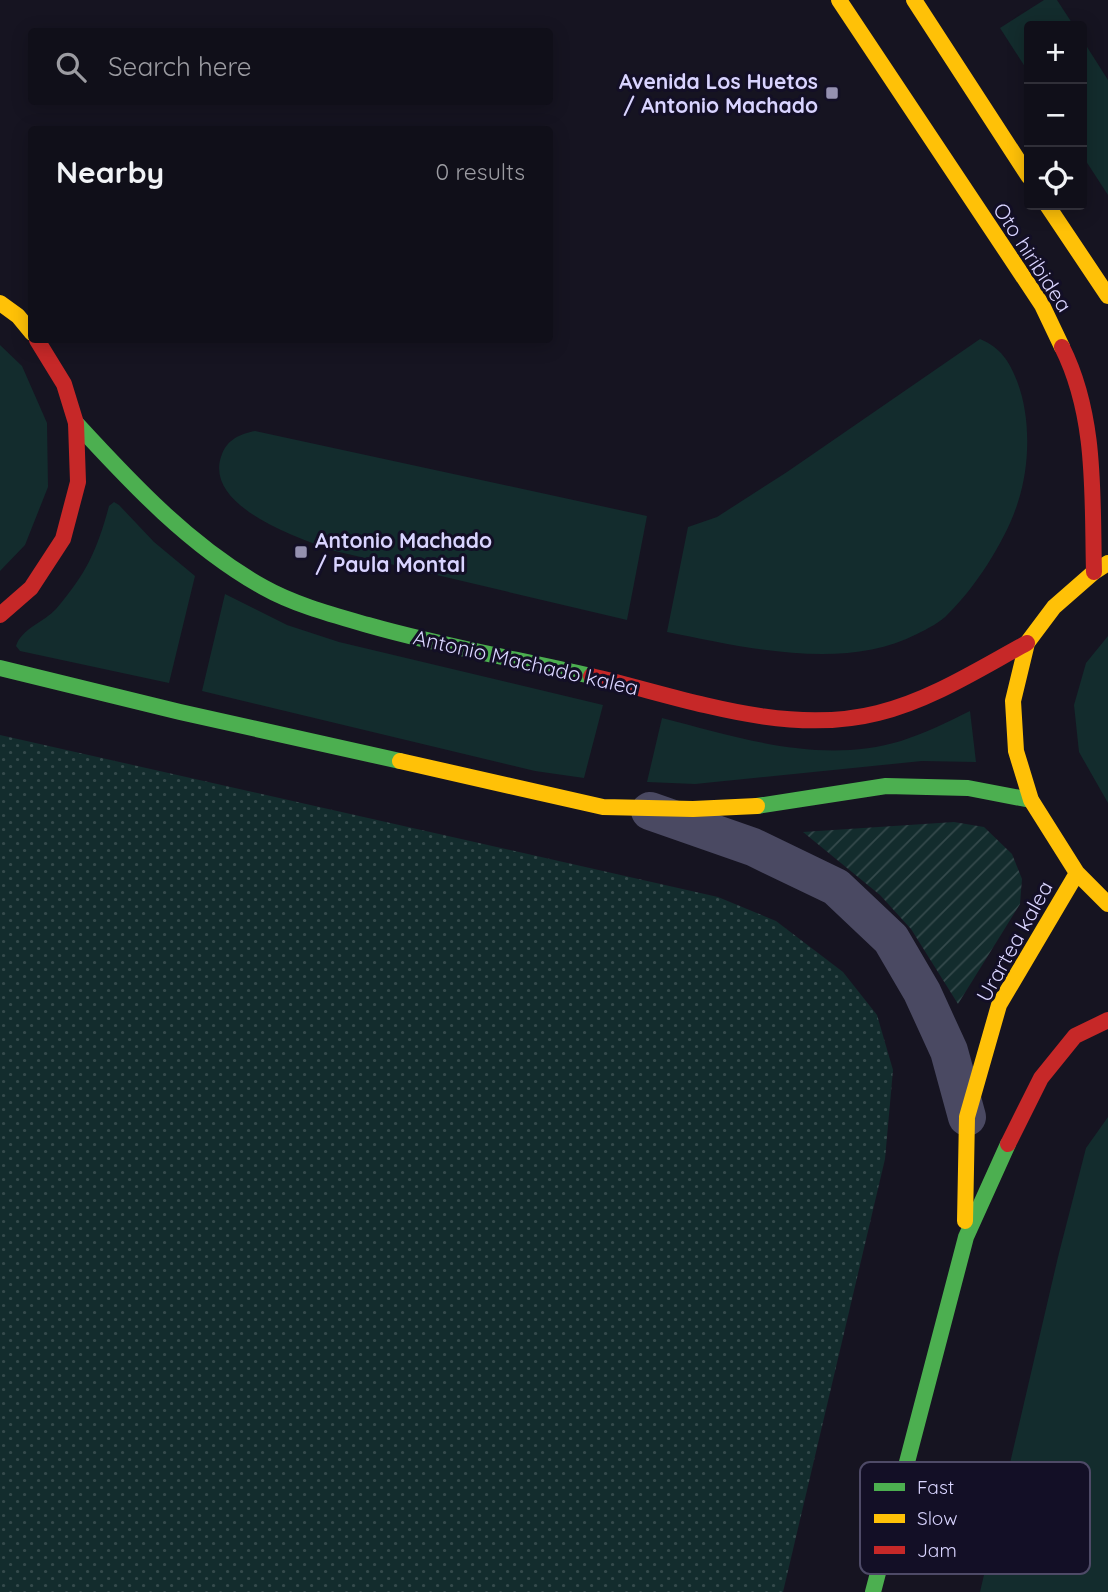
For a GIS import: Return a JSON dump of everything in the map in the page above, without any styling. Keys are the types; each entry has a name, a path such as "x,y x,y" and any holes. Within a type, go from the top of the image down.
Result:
{"main road":[{"name":"Oto hiribidea","path":"839,0 1042,305 1068,358 1083,404 1091,445 1101,567"},
{"name":"Oto hiribidea","path":"914,0 1024,169"},
{"name":"Oto hiribidea","path":"1050,210 1108,296"},
{"path":"0,303 28,327"},
{"path":"0,615 31,588 62,539 78,482 76,423 64,384 39,343"},
{"name":"Antonio Machado kalea","path":"76,423 140,492 200,545 264,587 298,603 387,630 745,714 802,722 856,719 896,710 946,687 1027,643"},
{"path":"1101,567 1054,607 1027,643 1013,701 1016,751 1031,800 1077,873 1108,904"},
{"path":"0,668 167,709 603,807 693,809 761,806 886,786 968,788 1031,800"},
{"name":"Urartea kalea","path":"965,1237 967,1116 999,1005 1077,873"},
{"name":"Urartea kalea","path":"907,1462 965,1237 985,1191 1041,1078 1075,1036 1108,1020"},
{"name":"Urartea kalea","path":"873,1592 878,1574"}],"street":[{"path":"638,807 753,847 836,887 891,939 922,992 949,1051 967,1116"}],"green space":[{"path":"1044,0 1057,0 1071,21 1024,21 1024,65 1000,28"},
{"path":"1087,47 1108,80 1108,195 1087,163"},
{"path":"980,339 1003,356 1011,367 1022,395 1027,425 1025,473 1013,516 998,546 980,576 945,617 921,632 889,645 858,652 826,654 760,649 667,632 688,527 717,517 787,472"},
{"path":"0,345 22,366 47,423 48,487 25,545 0,571"},
{"path":"255,431 647,516 627,620 335,551 278,529 239,504 226,489 219,473 222,454 228,444"},
{"path":"114,502 154,542 195,576 169,683 20,651 16,646 28,630 56,609 83,573 95,549 109,506"},
{"path":"225,594 287,625 339,642 603,705 584,778 535,771 202,691"},
{"path":"1108,636 1108,803 1079,752 1074,705 1086,663"},
{"path":"970,711 976,762 922,761 695,784 647,782 662,718 781,746 841,750 871,748 901,741"},
{"path":"0,735 718,897 776,921 843,972 877,1015 893,1070 885,1159 783,1592 0,1592"},
{"path":"954,822 984,827 1012,854 1022,879 1020,904 958,1004 911,929 880,895 803,832"},
{"path":"1108,1117 1108,1592 980,1592 984,1574 1090,1574 1090,1462 1010,1462 1086,1148"}],"traffic: fast":[{"path":"76,423 141,491 187,533 236,571 275,593 314,609 396,633 591,676"},
{"path":"0,668 400,761"},
{"path":"757,806 886,786 968,788 1031,800"},
{"path":"907,1462 966,1237 1008,1144"},
{"path":"873,1592 878,1574"}],"traffic: slow":[{"path":"839,0 1042,305 1062,347"},
{"path":"914,0 1024,169"},
{"path":"1050,210 1108,296"},
{"path":"0,303 18,316 28,328"},
{"path":"1108,563 1054,607 1027,643 1013,701 1016,751 1031,800 1077,873 1108,904"},
{"path":"400,761 603,807 693,809 757,806"},
{"path":"965,1221 967,1117 999,1005 1077,873"}],"traffic: jam":[{"path":"0,615 31,588 63,539 78,482 76,423 64,384 39,343"},
{"path":"1062,347 1073,374 1087,429 1092,486 1094,572"},
{"path":"591,676 733,711 806,720 842,719 878,713 917,700 1027,643"},
{"path":"1008,1144 1041,1078 1075,1036 1108,1020"}],"place":[{"name":"Avenida Los Huetos / Antonio Machado","path":"832,93"},
{"name":"Antonio Machado / Paula Montal","path":"301,552"}]}
